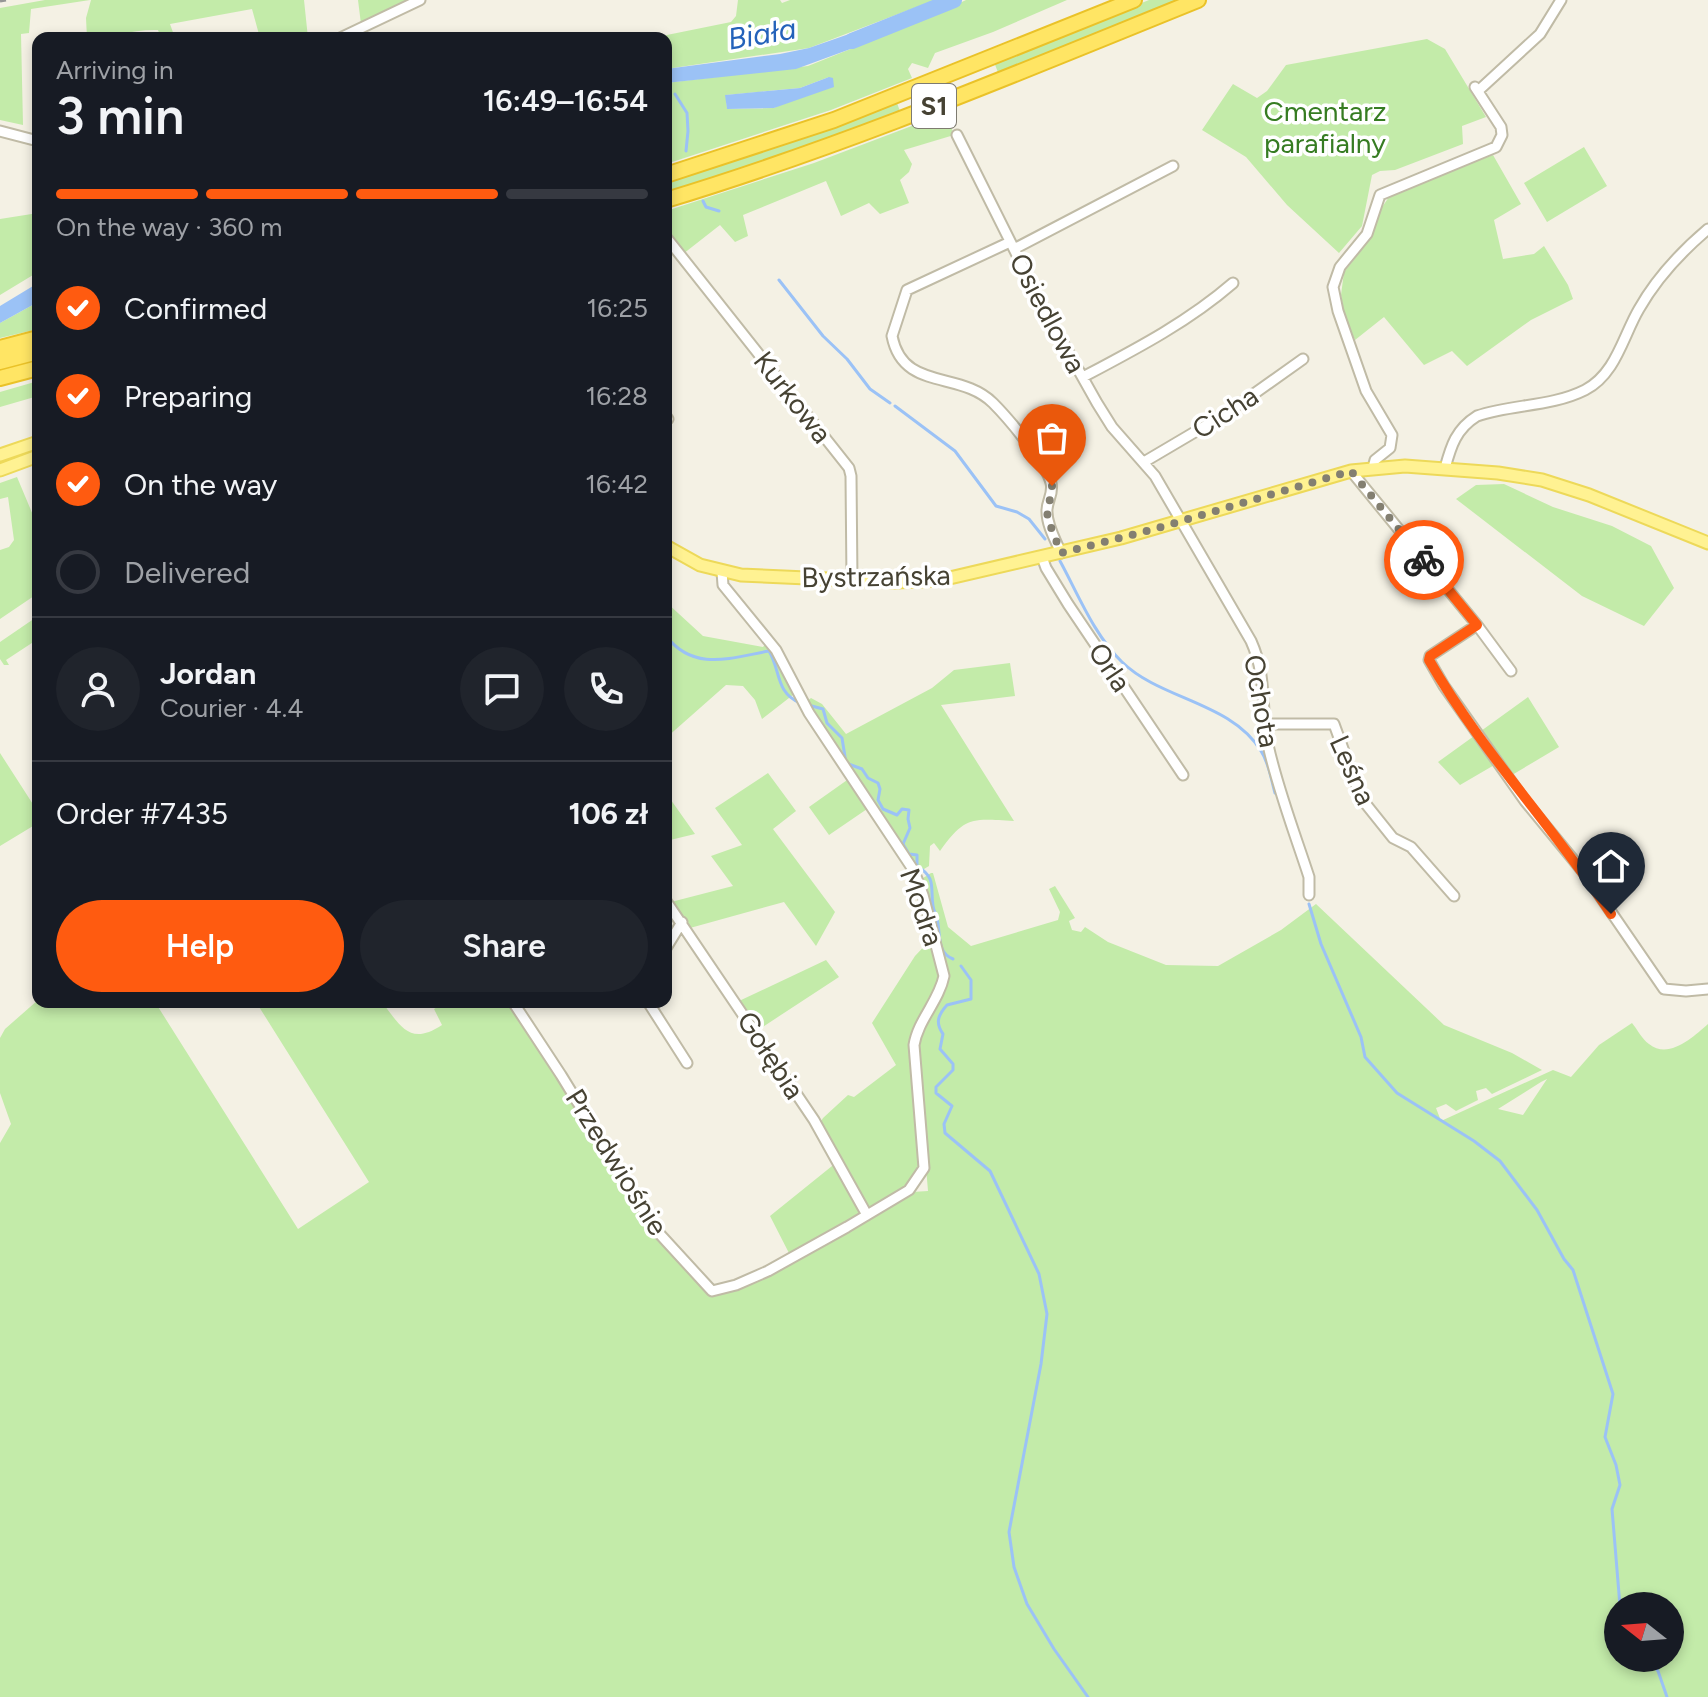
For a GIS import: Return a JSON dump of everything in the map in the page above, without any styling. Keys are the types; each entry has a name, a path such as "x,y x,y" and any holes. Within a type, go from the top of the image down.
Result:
{"highway":[{"name":"S1","path":"672,173 834,120 1134,0"},
{"name":"S1","path":"672,198 876,130 1198,0"},
{"path":"0,348 32,340"},
{"path":"0,362 32,354"},
{"path":"0,378 32,370"}],"main road":[{"path":"0,455 32,444"},
{"path":"0,470 32,458"},
{"name":"Bystrzańska","path":"672,550 690,561 722,572 754,576 941,580 1061,553 1351,471 1373,468 1445,468 1557,484 1708,543"}],"street":[{"path":"353,32 420,0"},
{"path":"1373,468 1375,460 1390,448 1392,435 1366,391 1338,311 1333,287 1340,267 1367,234 1380,195 1496,147 1502,135 1501,127 1476,89 1540,34 1561,0"},
{"path":"0,131 32,139"},
{"name":"Osiedlowa","path":"957,135 1012,246 1112,427 1144,462 1181,521"},
{"path":"1061,553 1047,517 1052,492 1050,480 1027,444 986,397 911,370 900,359 893,342 894,329 907,290 1012,246 1173,166"},
{"path":"1445,468 1455,438 1467,422 1477,416 1559,400 1589,388 1598,380 1613,362 1651,291 1681,254 1708,229"},
{"name":"Kurkowa","path":"672,245 849,468 852,580"},
{"path":"1083,377 1161,336 1233,283"},
{"name":"Cicha","path":"1144,462 1227,413 1303,359"},
{"path":"1351,471 1511,671"},
{"name":"Ochota","path":"1181,521 1256,651 1265,686 1268,745 1309,877 1309,895"},
{"name":"Orla","path":"1042,557 1084,629 1183,775"},
{"name":"Modra","path":"722,572 723,585 776,650 802,695 806,708 914,871 944,976 919,1027 914,1045 924,1168 909,1190 867,1215"},
{"path":"1477,625 1430,656 1429,660 1444,686 1525,801 1585,874 1664,989 1708,989"},
{"name":"Leśna","path":"1265,724 1334,724 1361,798 1393,838 1411,847 1454,896"},
{"name":"Gołębia","path":"672,909 814,1120 867,1215"},
{"path":"672,938 682,922"},
{"name":"Przedwiośnie","path":"517,1008 656,1230 709,1289 724,1289 768,1271 867,1215"},
{"path":"652,1008 687,1063"}],"green space":[{"path":"45,0 90,0 31,9 29,33 21,34 23,125 0,120 0,8"},
{"path":"91,0 304,0 307,32 258,32 252,9 170,24 173,32 87,32 86,18"},
{"path":"358,0 413,0 361,24"},
{"path":"738,0 780,0 782,3 790,0 935,0 809,48 672,68 672,34 731,22 736,16"},
{"path":"966,0 1067,0 935,53 928,68 912,63 908,69 912,78 831,110 672,162 672,82 808,66","holes":["829,77 774,108 727,109 726,95 800,88"]},
{"path":"1149,0 1185,0 999,75 994,62"},
{"name":"Cmentarz parafialny","path":"1427,39 1445,49 1486,117 1462,126 1463,144 1395,170 1372,175 1362,226 1339,253 1287,205 1246,157 1202,130 1233,84 1257,98 1267,91 1286,65"},
{"path":"897,103 901,114 672,192 672,178"},
{"path":"946,113 954,135 904,150 912,164 900,180 909,203 880,214 869,203 841,216 826,181 743,215 748,236 735,242 720,225 683,254 672,240 672,209 814,163"},
{"path":"1584,147 1607,186 1547,222 1524,183"},
{"path":"1493,155 1521,204 1494,220 1503,259 1534,254 1544,246 1573,299 1531,320 1467,366 1452,351 1424,365 1384,317 1355,340 1345,318 1341,295 1344,272 1372,237 1374,219 1391,194"},
{"path":"32,214 32,276 0,295 0,219"},
{"path":"32,305 32,330 0,338 0,323"},
{"path":"32,383 32,398 0,407 0,392"},
{"path":"17,477 32,513 32,597 0,619 0,550 9,547 14,540 8,497 0,499 0,483"},
{"path":"1504,484 1553,507 1612,526 1651,546 1674,588 1644,626 1582,596 1456,499 1476,485"},
{"path":"672,608 703,636 763,647 767,642 798,691 762,719 755,700 743,686 726,685 672,733"},
{"path":"32,620 32,643 6,660 9,665 4,665 0,659 0,642"},
{"path":"1010,663 1015,696 941,705 1014,821 979,820 964,825 940,851 934,843 930,846 929,866 919,872 806,702 811,698 822,704 846,734 932,688 954,670"},
{"path":"1528,697 1559,747 1512,775 1496,764 1460,785 1438,762"},
{"path":"0,753 32,803 32,827 0,846"},
{"path":"768,773 796,811 773,829 835,912 816,946 784,902 690,928 672,902 733,886 711,856 742,845 715,808"},
{"path":"850,778 870,807 829,835 809,807"},
{"path":"672,801 695,834 672,840"},
{"path":"931,873 948,927 971,946 1058,920 1060,912 1049,889 1055,886 1075,918 1069,921 1072,930 1081,932 1085,927 1108,942 1166,965 1218,966 1281,930 1316,904 1444,1025 1512,1053 1542,1070 1492,1094 1486,1088 1476,1091 1478,1100 1456,1111 1446,1104 1436,1108 1441,1121 1553,1070 1571,1077 1599,1045 1632,1023 1649,1044 1665,1049 1680,1045 1708,1024 1708,1697 0,1697 0,1143 11,1124 0,1093 0,1038 5,1029 32,1005 32,1008 159,1008 298,1229 369,1182 260,1008 387,1008 407,1031 422,1034 442,1025 436,1008 515,1008 634,1201 717,1294 912,1192 928,1191 916,1046 945,983 920,880","holes":["1547,1079 1523,1115 1498,1109 1541,1082"]},
{"path":"931,939 942,977 917,1027 922,1167 908,1187 869,1212 820,1123 848,1095 854,1097 896,1065 872,1023 915,956"},
{"path":"826,960 839,977 758,1030 739,1001"},
{"path":"837,1162 864,1213 791,1257 770,1216"}],"water":[{"path":"869,27 875,40 796,69 672,82 672,68 809,48"},
{"path":"833,78 834,87 774,108 727,109 725,95 800,88"},
{"path":"32,287 32,305 0,323 0,306"}],"waterway":[{"name":"Biała","path":"852,41 954,0"},
{"path":"675,94 687,113 686,151"},
{"path":"703,201 706,207 719,211"},
{"path":"779,280 870,389 890,403"},
{"path":"895,406 955,451 996,506 1029,519 1045,539"},
{"path":"1060,561 1087,614 1122,662 1156,685 1214,711 1248,735 1264,756 1275,793"},
{"path":"672,642 688,655 713,660 769,651 782,687 800,703"},
{"path":"808,705 823,709 827,723 842,738 846,763 862,769 868,778 878,783 878,800 883,809 897,815 902,809 909,810 910,828 903,844 909,854 917,855 917,866 930,879 942,947 953,959"},
{"path":"1309,904 1321,944 1361,1037 1365,1057 1397,1093 1500,1161 1537,1210 1573,1270 1613,1394 1605,1437 1620,1485 1612,1509 1619,1592"},
{"path":"961,966 971,980 971,999 947,1005 939,1019 943,1034 940,1049 953,1064 953,1070 936,1087 936,1093 952,1106 944,1124 945,1133 990,1171 1039,1274 1047,1314 1041,1364 1009,1532 1014,1567 1027,1604 1088,1697"},
{"path":"1658,1672 1667,1697"}],"railway":[{"path":"0,1 6,0"}],"way so far":[{"path":"1052,486 1047,517 1061,553 1351,471 1424,560"}],"route":[{"path":"1424,560 1477,625 1430,656 1429,660 1525,801 1585,874 1611,914"}]}
